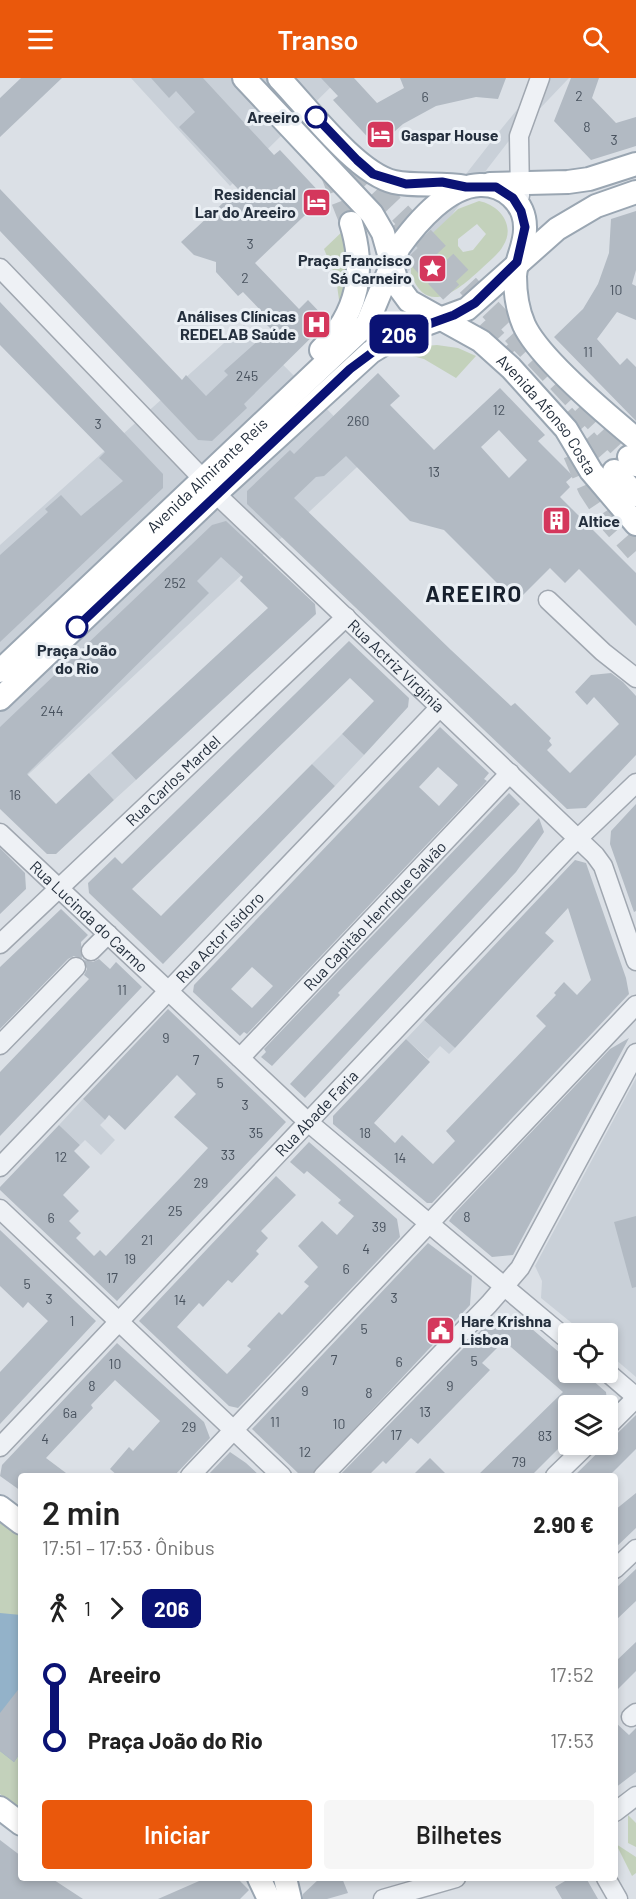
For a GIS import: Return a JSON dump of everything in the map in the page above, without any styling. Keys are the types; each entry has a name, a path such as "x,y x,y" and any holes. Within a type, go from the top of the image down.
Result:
{"main road":[{"path":"244,78 372,214 383,233 398,286 409,302 442,320 475,303 517,262 576,217 604,202 636,192"},
{"path":"279,78 373,174 406,184 442,182 476,186 509,194 521,211 525,227 517,262"},
{"path":"392,266 407,236 443,201 476,186 589,179 636,164"},
{"path":"273,413 289,383 335,335 353,306 360,269 351,223"},
{"name":"Avenida Afonso Costa","path":"517,262 517,305 530,335 585,396 629,458 636,495"},
{"name":"Avenida Almirante Reis","path":"0,699 210,487 273,413 367,324 392,266"},
{"name":"Avenida Almirante Reis","path":"0,671 210,487 370,352 402,333 442,320"},
{"name":"Avenida Afonso Costa","path":"442,320 492,349 512,368 560,421 591,471 636,524"},
{"path":"0,1507 18,1521"},
{"path":"0,1808 18,1822"},
{"path":"265,1881 284,1890"}],"street":[{"path":"521,211 519,136 540,78"},
{"name":"Rua Actriz Virginia","path":"0,268 210,487 578,838 603,866 636,961"},
{"path":"548,600 603,652 636,678"},
{"name":"Rua Carlos Mardel","path":"0,944 346,617"},
{"name":"Rua Actor Isidoro","path":"0,1167 440,707"},
{"name":"Rua Capitão Henrique Galvão","path":"240,1058 510,773"},
{"name":"Rua Abade Faria","path":"0,1447 578,838 636,783"},
{"name":"Rua Lucinda do Carmo","path":"0,833 308,1122 558,1332"},
{"path":"91,951 108,934"},
{"path":"0,1045 76,966"},
{"path":"193,1473 636,1005"},
{"path":"326,1473 520,1268 636,1053"},
{"path":"0,1209 279,1473"},
{"path":"618,1381 636,1397 618,1416"},
{"path":"558,1473 577,1455"},
{"path":"618,1566 636,1549"},
{"path":"618,1810 636,1796"},
{"path":"383,1899 446,1881"},
{"path":"608,1881 618,1899"}],"shaded area":[{"path":"131,78 340,78 230,186"},
{"path":"543,78 569,78 508,142 313,395 371,454 0,801 0,545 244,325 302,384"},
{"path":"342,734 364,755 335,786 312,764"},
{"path":"111,753 136,780 114,800 89,773"},
{"path":"424,1020 455,1048 449,1054 440,1046 428,1059 406,1039"},
{"path":"636,1078 636,1377 618,1362 618,1323 572,1323 541,1298 542,1281 535,1266"},
{"path":"83,1099 105,1120 100,1125 115,1140 101,1155 85,1140 80,1145 59,1125"}],"green space":[{"path":"479,201 487,203 504,218 507,224 507,238 496,255 463,285 444,296 426,295 418,287 411,274 411,259 419,246 458,209","holes":["477,224 486,234 473,250 463,252 458,246 458,239"]},
{"path":"346,228 353,262 340,307 336,278 324,249"},
{"path":"437,345 458,348 476,356 456,378 424,359 397,352 414,347"},
{"path":"0,1520 18,1535 18,1808 0,1794"},
{"path":"628,1815 636,1823 636,1847 628,1843"},
{"path":"618,1845 636,1857 636,1873 632,1876"}],"water":[{"path":"0,1613 18,1615 18,1756 14,1762 0,1751"}],"building":[{"path":"21,78 62,78 0,137 0,98"},
{"path":"151,78 203,78 274,155 280,150 324,197 255,263 299,309 308,300 328,321 244,404 247,408 212,441 198,440 0,231 0,189 182,380 186,375 206,396 228,375 224,371 271,329 264,322 268,318 243,292 238,296 216,272 216,262 194,255 181,242 238,189 179,127 195,112 176,91 169,98"},
{"path":"321,78 354,78 377,103 404,88 400,78 506,78 498,99 476,97 436,106 403,124 377,147 333,100 338,96"},
{"path":"571,78 599,78 592,98 616,123 636,117 636,146 591,160 554,121"},
{"path":"636,211 636,270 632,284 636,286 636,320 617,312 597,339 620,365 627,358 636,367 636,421 554,337 583,309 598,284 609,253 611,219"},
{"path":"0,302 163,474 163,488 0,642 0,555 48,512 45,509 61,495 81,516 123,481 99,458 105,452 0,345"},
{"path":"378,373 400,396 390,405 434,450 500,388 545,435 538,441 573,476 566,482 570,487 560,497 636,573 636,626 579,569 565,583 550,568 516,602 444,530 410,521 346,456 324,476 316,477 294,498 451,650 511,706 515,703 551,738 549,741 552,745 547,750 570,773 619,724 594,697 587,705 575,692 591,675 611,673 623,682 636,696 636,755 586,808 567,809 247,504 247,491 290,450 294,454","holes":["499,430 527,460 509,478 481,447"]},
{"path":"226,521 315,604 316,614 136,780 111,753 268,608 240,581 243,577 221,557 197,581 209,593 27,774 56,804 89,773 114,800 56,854 47,854 0,809 0,727 212,525"},
{"path":"349,641 409,698 408,707 364,755 342,734 374,701 350,678 132,889 161,916 312,764 335,786 163,964 89,893 88,883 115,857 122,864"},
{"path":"440,727 489,773 484,779 487,781 247,1034 244,1032 240,1036 193,992 194,985","holes":["438,767 458,785 439,806 419,787","252,967 273,986 252,1008 231,989"]},
{"path":"509,793 520,804 338,993 340,995 272,1066 261,1057 266,1052 264,1049"},
{"path":"636,804 636,911 634,912 610,844 611,831"},
{"path":"539,818 544,832 516,872 305,1098 290,1084"},
{"path":"0,848 25,873 26,889 0,914"},
{"path":"575,860 586,863 626,978 629,994 432,1203 427,1203 333,1124 333,1116 406,1039 430,1062 374,1123 395,1143 402,1135 433,1164 455,1141 446,1131 546,1026 536,1016 556,995 554,993 564,982 577,995 591,980 568,908 545,933 554,941 455,1048 424,1020"},
{"path":"61,909 88,935 81,942 82,958 74,956 68,959 0,1029 0,967"},
{"path":"99,959 110,969 116,962 142,987 0,1136 0,1072 89,979 84,975 87,969 84,960 93,962"},
{"path":"168,1009 286,1122 117,1301 0,1190 0,1187 59,1125 80,1145 74,1151 90,1167 63,1195 79,1211 69,1221 81,1233 76,1238 94,1256 100,1250 106,1256 181,1177 208,1148 174,1117 196,1094 177,1075 125,1130 109,1115 105,1120 83,1099"},
{"path":"629,1038 513,1255 492,1257 449,1221 610,1049"},
{"path":"309,1142 397,1219 400,1237 238,1408 229,1406 139,1321 276,1176 296,1195 261,1231 268,1238 256,1251 259,1254 232,1283 228,1280 203,1307 199,1303 177,1327 227,1374 251,1349 247,1346 279,1312 282,1315 309,1286 304,1282 318,1267 298,1246 322,1221 337,1235 354,1216 338,1203 341,1200 307,1171 304,1174 290,1162"},
{"path":"636,1216 636,1287 632,1288 614,1222"},
{"path":"0,1230 96,1321 0,1424 0,1372 48,1321 28,1302 23,1308 0,1286"},
{"path":"428,1243 472,1276 470,1305 313,1473 298,1473 252,1429"},
{"path":"517,1316 558,1351 558,1383 596,1383 606,1392 606,1395 560,1395 563,1392 504,1341 482,1363 490,1370 418,1444 411,1438 386,1464 383,1461 371,1473 342,1473 490,1321"},
{"path":"117,1343 204,1422 210,1438 177,1473 115,1473 110,1469 129,1447 133,1451 160,1421 115,1380 91,1405 93,1408 46,1458 66,1473 18,1473 18,1489 0,1476 2,1465"},
{"path":"558,1397 558,1449 534,1473 480,1473"},
{"path":"636,1415 636,1449 612,1473 577,1473 595,1455 618,1455 618,1433"},
{"path":"230,1452 257,1473 210,1473"},
{"path":"430,1458 445,1473 415,1473"},
{"path":"636,1493 636,1528 618,1545 618,1508"},
{"path":"636,1569 636,1601 618,1618 618,1586"},
{"path":"636,1642 636,1671 618,1689 618,1659"},
{"path":"18,1690 18,1756 14,1762 0,1751 0,1713"},
{"path":"618,1725 629,1735 636,1728 636,1772 618,1786"},
{"path":"0,1840 18,1854 18,1881 56,1881 83,1899 0,1899"},
{"path":"199,1881 240,1881 249,1890 240,1899 158,1899"},
{"path":"317,1881 343,1881 348,1893 327,1899 303,1899 303,1894"},
{"path":"565,1881 588,1881 598,1899 562,1899 555,1887"}],"tunnel":[{"path":"355,165 629,457"},
{"path":"330,170 351,223"},
{"path":"391,228 510,355"},
{"path":"564,415 614,471"},
{"path":"574,454 589,489 612,524 636,551"}],"bus line":[{"name":"206","path":"77,627 216,494 370,352 402,333 467,309 517,262 524,243 524,218 509,194 486,185 466,187 442,182 406,184 385,179 365,168 316,117"}],"place":[{"name":"Areeiro","path":"316,117"},
{"name":"Gaspar House","path":"380,135"},
{"name":"Residencial Lar do Areeiro","path":"317,203"},
{"name":"Praça Francisco Sá Carneiro","path":"433,269"},
{"name":"Análises Clínicas REDELAB Saúde","path":"317,325"},
{"name":"Altice","path":"557,521"},
{"name":"Praça João do Rio","path":"77,627"},
{"name":"Hare Krishna Lisboa","path":"440,1330"}],"district":[{"name":"AREEIRO","path":"474,594"}]}
